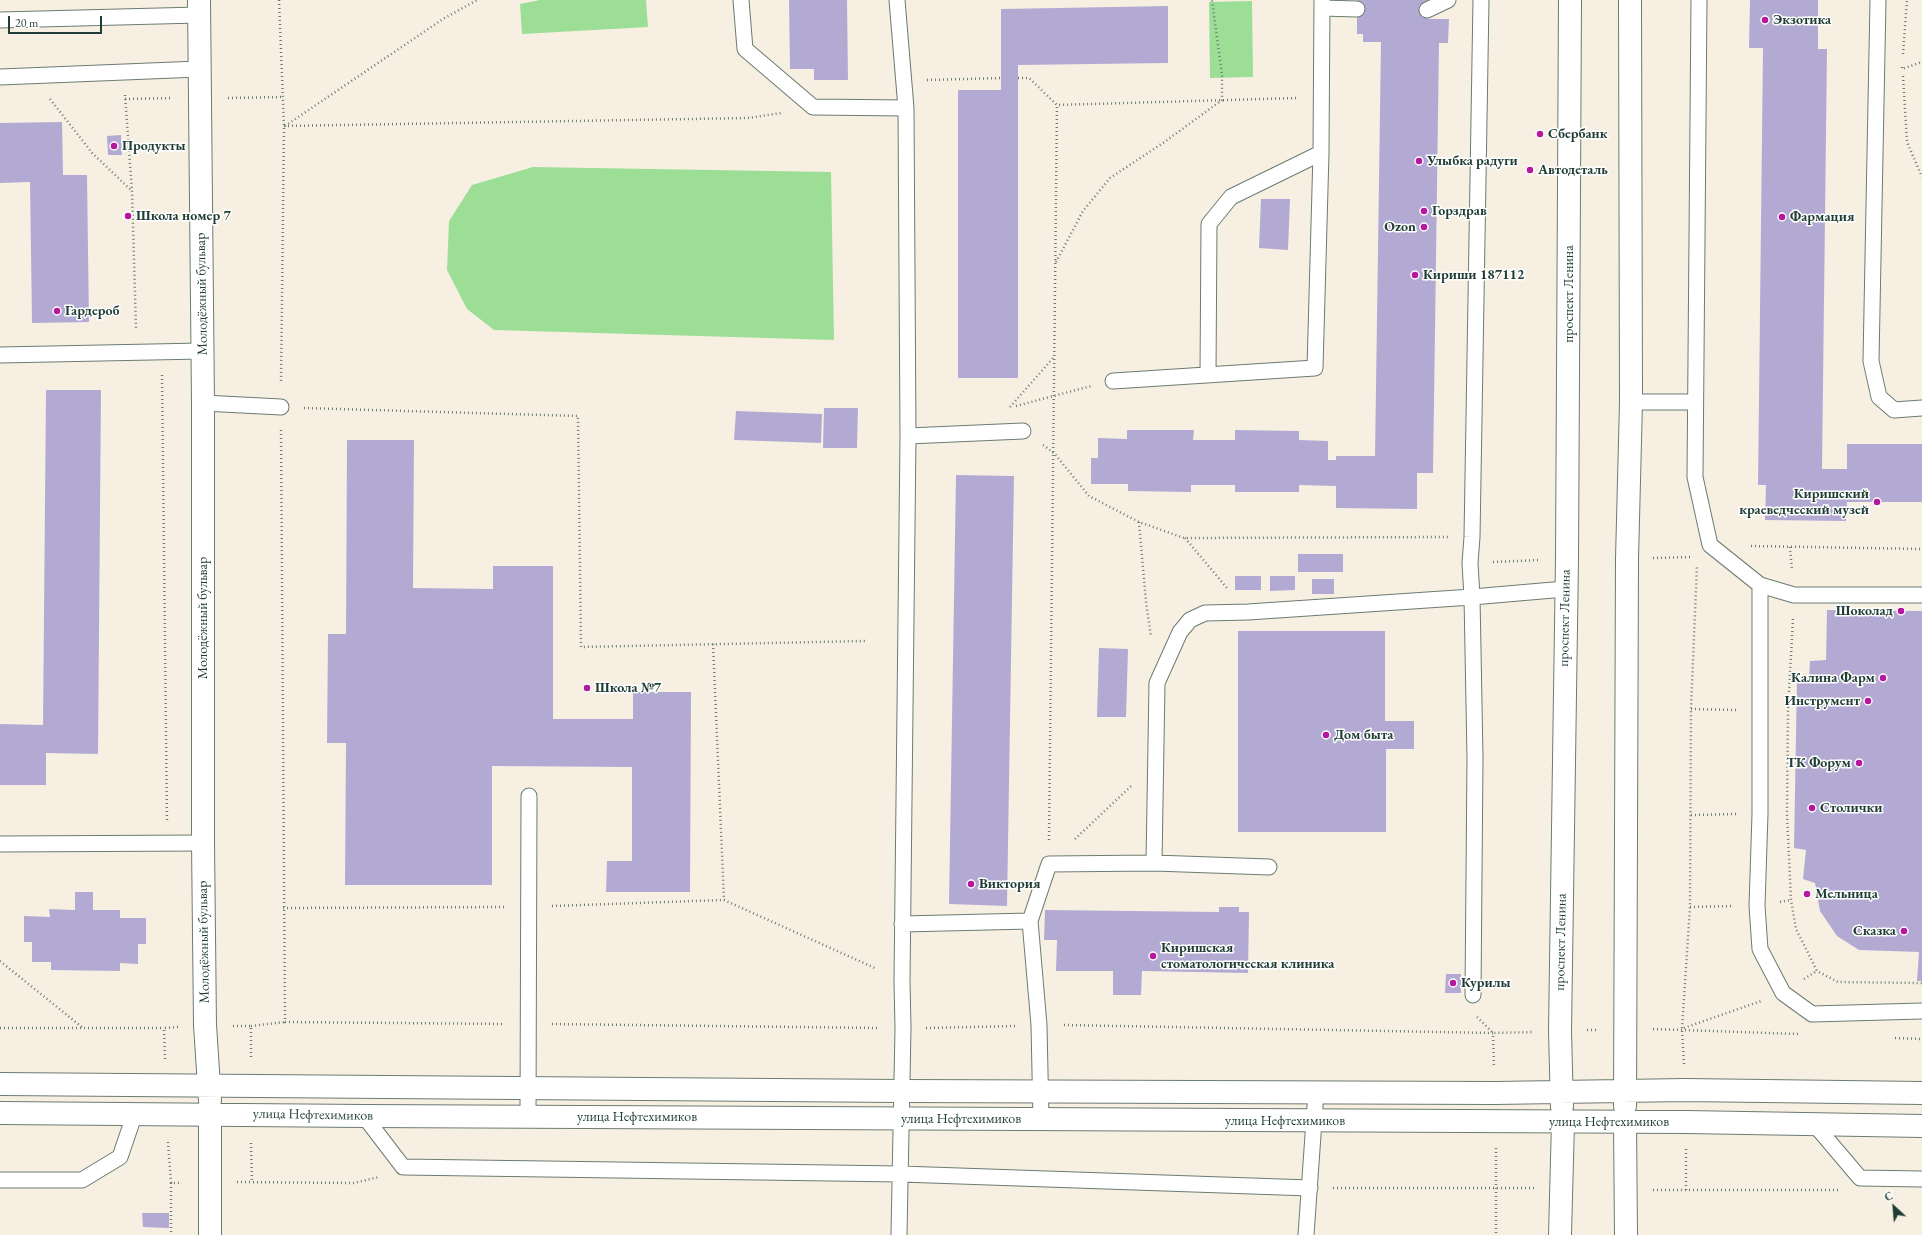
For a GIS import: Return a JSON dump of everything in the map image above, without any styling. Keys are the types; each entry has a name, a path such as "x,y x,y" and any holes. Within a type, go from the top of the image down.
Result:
{"street":[{"name":"проспект Ленина","path":"1560,1235 1562,1092 1560,1030 1565,589 1567,551 1570,0"},
{"path":"1626,1235 1624,1029 1627,567 1631,402 1630,0"},
{"name":"Молодёжный бульвар","path":"199,8 203,403 203,843 205,1025 210,1114 210,1235"},
{"path":"0,1084 1040,1092 1625,1091 1922,1093"},
{"name":"улица Нефтехимиков","path":"0,1113 1314,1122 1625,1122 1922,1126"}],"lane":[{"path":"741,0 745,48 813,107 906,108"},
{"path":"897,0 906,108 908,436 902,924 902,1118 899,1235"},
{"path":"1427,10 1448,0"},
{"path":"1473,995 1475,757 1470,563 1472,537 1481,0"},
{"path":"1699,0 1695,477 1710,545 1760,585 1794,596 1922,595"},
{"path":"1878,0 1871,361 1879,397 1894,410 1922,408"},
{"path":"1112,381 1315,368 1321,154 1322,4 1357,9"},
{"path":"0,20 199,8"},
{"path":"0,77 199,70"},
{"path":"1208,374 1209,224 1231,197 1321,154"},
{"path":"0,355 202,351"},
{"path":"1631,402 1695,402"},
{"path":"203,403 281,408"},
{"path":"908,436 1023,430"},
{"path":"1760,585 1760,814 1757,906 1760,949 1783,993 1812,1014 1922,1011"},
{"path":"1154,864 1157,683 1180,632 1190,620 1205,613 1248,612 1472,597 1565,589"},
{"path":"528,1117 529,796"},
{"path":"0,844 203,843"},
{"path":"1041,1120 1039,1025 1030,921 1049,864 1154,864 1269,867"},
{"path":"902,924 1030,921"},
{"path":"1306,1235 1316,1092"},
{"path":"0,1180 82,1180 120,1157 135,1113"},
{"path":"364,1116 403,1167 901,1174 1310,1188"},
{"path":"1815,1125 1860,1178 1922,1179"}],"path":[{"path":"279,0 284,126 281,408 283,908 285,1022"},
{"path":"284,126 443,19 477,0"},
{"path":"1212,0 1222,74 1222,100"},
{"path":"1907,0 1902,69 1907,142 1922,177"},
{"path":"1902,69 1922,62"},
{"path":"1898,63 1902,69"},
{"path":"124,72 132,191 136,352"},
{"path":"31,76 93,154 132,191"},
{"path":"904,81 1001,78"},
{"path":"1018,78 1029,78 1058,105 1322,97"},
{"path":"1056,262 1083,210 1110,178 1164,143 1222,100"},
{"path":"1049,864 1058,105"},
{"path":"284,126 748,118 813,107"},
{"path":"162,352 167,842"},
{"path":"1055,356 1008,408 1112,381"},
{"path":"281,408 578,416 581,647 865,641"},
{"path":"1023,430 1054,453 1089,496 1139,522 1184,538 1472,537"},
{"path":"1139,522 1151,639"},
{"path":"1184,538 1248,612"},
{"path":"1682,1029 1690,907 1691,709 1697,557 1710,545 1922,549"},
{"path":"1790,547 1794,596 1788,710 1787,799 1791,900 1796,929 1817,971 1838,982 1922,983"},
{"path":"713,644 724,900"},
{"path":"1049,864 1156,762"},
{"path":"283,908 529,907 724,900 902,981"},
{"path":"0,961 83,1029"},
{"path":"1682,1029 1783,993 1817,971"},
{"path":"1473,995 1476,1016 1493,1033"},
{"path":"251,1026 285,1022 903,1028 1039,1025 1493,1033 1560,1030 1682,1029 1806,1034"},
{"path":"0,1028 164,1028"},
{"path":"1891,1038 1922,1039"},
{"path":"210,1182 354,1183 378,1177 403,1167"},
{"path":"170,1183 171,1235"}],"green space":[{"path":"540,0 646,0 648,27 522,34 520,4"},
{"path":"1252,1 1253,77 1210,78 1209,2"},
{"path":"533,167 831,172 834,340 494,330 467,309 447,270 449,221 472,185"}],"building":[{"path":"789,0 847,0 848,80 814,80 814,69 790,69"},
{"path":"1357,0 1439,0 1427,4 1427,19 1449,19 1448,43 1439,43 1433,473 1417,473 1417,509 1336,508 1336,486 1299,485 1299,492 1235,492 1235,485 1191,485 1191,492 1128,491 1128,484 1091,484 1091,458 1098,458 1098,438 1127,439 1127,430 1194,430 1193,440 1235,440 1235,430 1299,431 1299,440 1328,441 1328,460 1336,460 1336,456 1375,456 1381,42 1363,42 1363,34 1357,34"},
{"path":"1750,0 1818,0 1818,49 1827,49 1822,469 1847,469 1847,444 1922,444 1922,502 1847,502 1846,521 1765,520 1766,485 1758,485 1763,48 1749,48"},
{"path":"1168,6 1168,63 1018,65 1018,378 958,378 958,90 1001,90 1001,9"},
{"path":"62,122 63,175 87,175 89,322 32,323 30,182 0,183 0,123"},
{"name":"Продукты","path":"121,135 122,155 108,155 107,136"},
{"path":"1261,199 1290,199 1288,250 1259,248"},
{"path":"46,390 101,390 98,754 46,753 46,785 0,785 0,724 43,725"},
{"path":"824,408 858,408 857,448 823,448"},
{"path":"736,411 822,414 821,443 734,440"},
{"path":"347,440 414,440 413,588 493,589 493,566 553,566 553,719 633,719 633,692 691,692 690,892 606,892 607,861 632,861 632,767 492,766 492,885 345,885 346,743 327,743 328,634 346,634"},
{"path":"956,475 1014,476 1007,906 949,904"},
{"path":"1298,554 1343,554 1343,572 1298,572"},
{"path":"1235,576 1261,576 1261,590 1235,590"},
{"path":"1270,576 1295,576 1295,590 1270,591"},
{"path":"1312,579 1334,579 1334,594 1312,594"},
{"name":"ТК Форум","path":"1827,610 1922,611 1922,981 1917,981 1919,952 1859,950 1837,936 1820,911 1815,883 1803,879 1806,850 1794,848 1797,678 1809,678 1810,661 1826,660"},
{"name":"Дом быта","path":"1238,631 1385,631 1385,721 1414,721 1414,749 1386,749 1386,832 1238,832"},
{"path":"1099,648 1128,649 1126,717 1097,717"},
{"path":"75,892 93,892 93,910 120,910 120,918 146,918 146,944 138,944 138,964 120,963 120,971 51,970 51,962 32,962 32,942 24,942 24,916 50,917 49,909 75,910"},
{"name":"Киришская стоматологическая клиника","path":"1219,907 1239,907 1239,912 1249,912 1248,973 1142,971 1141,995 1113,995 1113,971 1056,971 1057,940 1044,940 1045,910 1219,912"},
{"name":"Курилы","path":"1446,974 1461,974 1461,993 1445,993"},
{"path":"142,1213 169,1213 169,1228 143,1227"}],"place":[{"name":"Экзотика","path":"1765,20"},
{"name":"Сбербанк","path":"1540,134"},
{"name":"Продукты","path":"114,146"},
{"name":"Улыбка радуги","path":"1419,161"},
{"name":"Автодеталь","path":"1530,170"},
{"name":"Горздрав","path":"1424,211"},
{"name":"Школа номер 7","path":"128,216"},
{"name":"Фармация","path":"1782,217"},
{"name":"Ozon","path":"1424,227"},
{"name":"Кириши 187112","path":"1415,275"},
{"name":"Гардероб","path":"57,311"},
{"name":"Киришский краеведческий музей","path":"1877,502"},
{"name":"Шоколад","path":"1901,611"},
{"name":"Калина Фарм","path":"1883,678"},
{"name":"Школа №7","path":"587,688"},
{"name":"Инструмент","path":"1868,701"},
{"name":"Дом быта","path":"1326,735"},
{"name":"ТК Форум","path":"1859,763"},
{"name":"Столички","path":"1812,808"},
{"name":"Виктория","path":"971,884"},
{"name":"Мельница","path":"1807,894"},
{"name":"Сказка","path":"1904,931"},
{"name":"Киришская стоматологическая клиника","path":"1153,956"},
{"name":"Курилы","path":"1453,983"}]}
